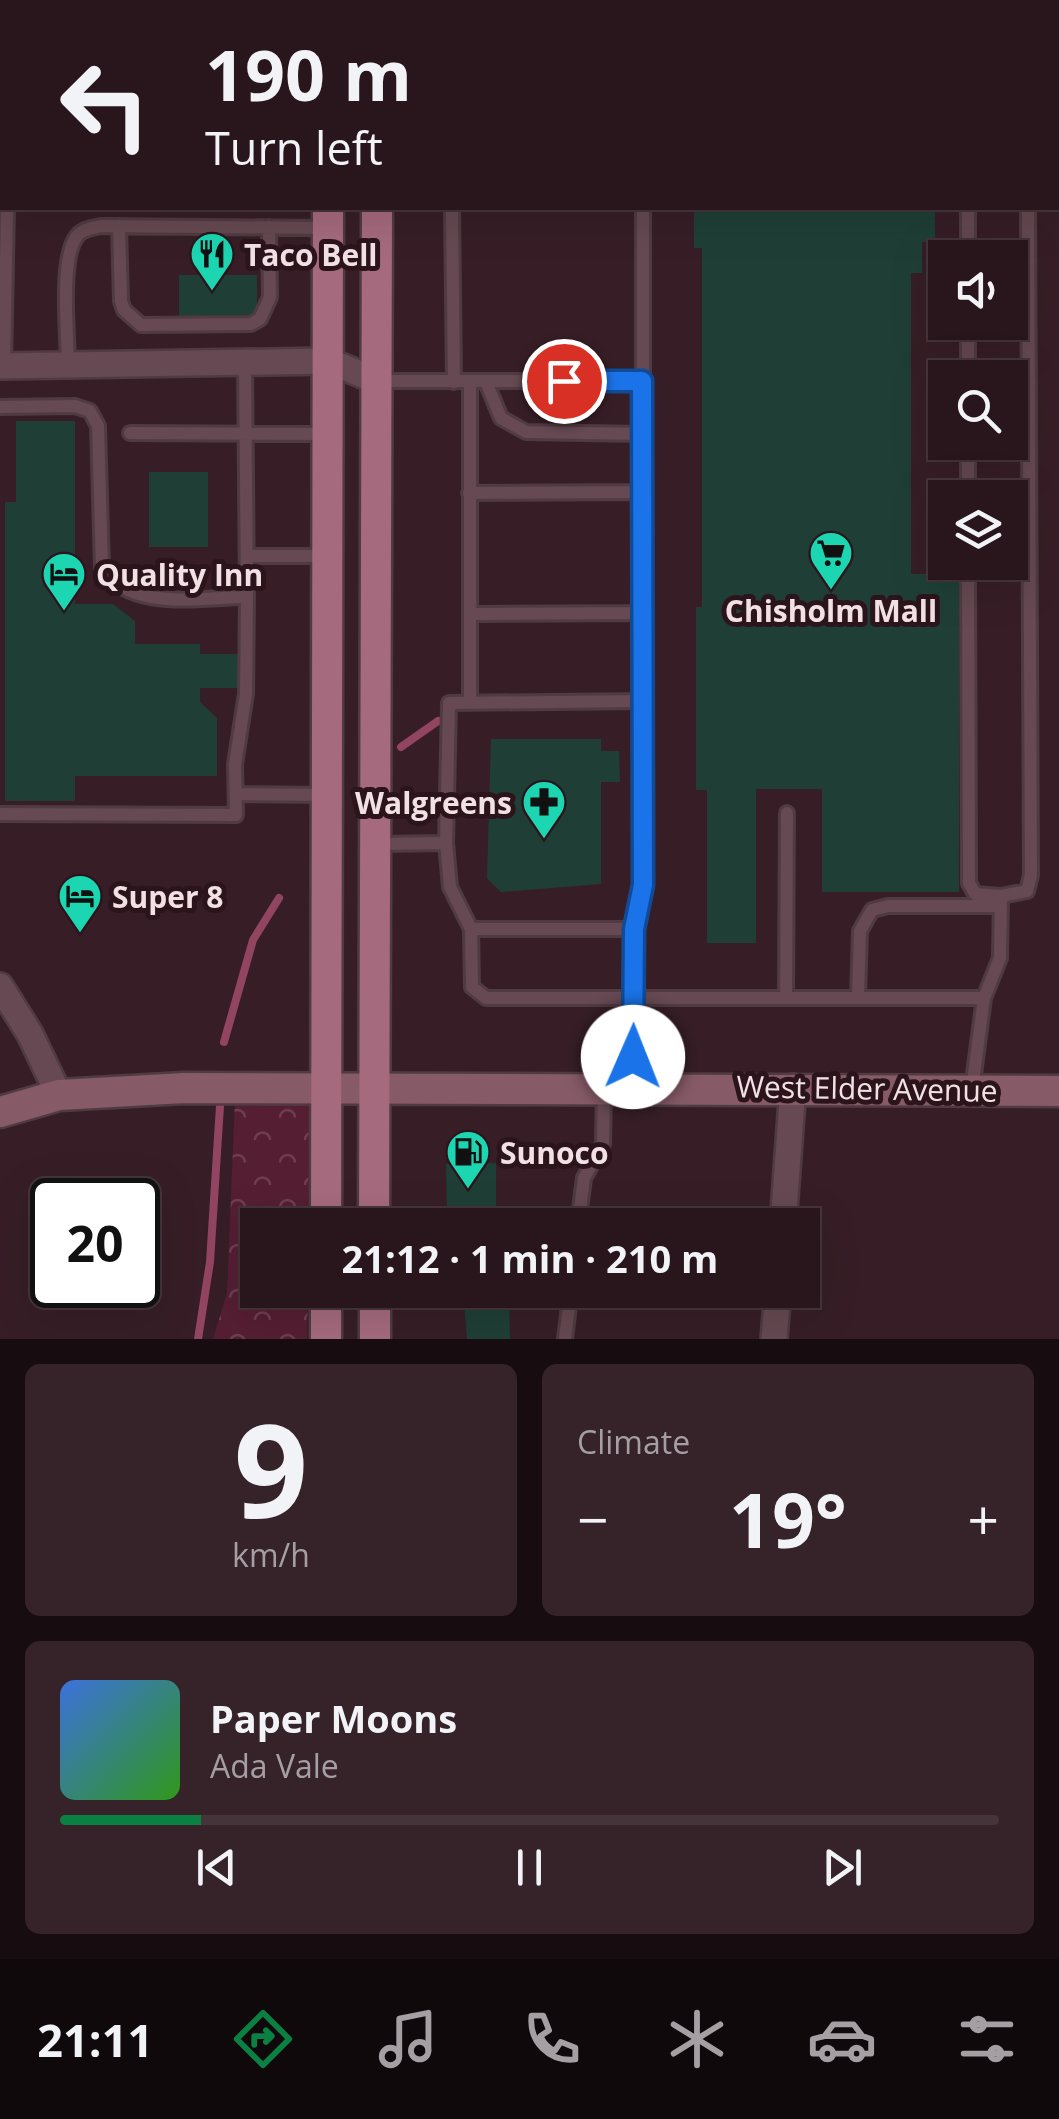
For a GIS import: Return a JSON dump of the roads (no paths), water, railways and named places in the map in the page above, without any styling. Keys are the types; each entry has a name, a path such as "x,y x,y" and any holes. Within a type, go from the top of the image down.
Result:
{"main road":[{"path":"374,1208 377,210"},
{"path":"326,1208 328,218"},
{"path":"326,1308 326,1339"},
{"path":"374,1308 375,1339"}],"street":[{"path":"2,366 329,361 377,381"},
{"path":"0,986 30,1034 59,1095"},
{"name":"West Elder Avenue","path":"0,1112 59,1095 326,1086 1059,1090"},
{"path":"783,1208 794,1088"},
{"path":"774,1339 777,1308"}],"lane":[{"path":"2,366 7,210"},
{"path":"452,210 454,382"},
{"path":"580,1208 584,1178 603,1144 618,1086 634,997 634,929 643,885 643,210"},
{"path":"968,210 968,240"},
{"path":"1028,210 1028,240"},
{"path":"68,365 71,248 86,230 119,226 269,227 328,218"},
{"path":"119,226 121,302 124,310 141,324 251,324 260,320 270,297 269,227"},
{"path":"858,998 860,932 872,910 1001,901 1027,892 1031,876 1028,264"},
{"path":"0,814 236,814 235,764 246,694 245,362"},
{"path":"377,381 642,381"},
{"path":"470,382 470,702"},
{"path":"486,382 501,418 526,432 642,434"},
{"path":"0,407 75,406 90,411 98,426 102,568 114,586 142,598 247,598"},
{"path":"130,433 329,434"},
{"path":"469,493 642,492"},
{"path":"247,556 328,556"},
{"path":"968,580 969,883 975,894 1001,901"},
{"path":"470,614 643,614"},
{"path":"642,701 449,703 446,843 450,887 471,929 472,987 486,998 984,998"},
{"path":"236,794 327,794"},
{"path":"786,997 787,813"},
{"path":"378,844 446,843"},
{"path":"972,1090 984,998 1000,958 1001,901"},
{"path":"471,929 634,929"},
{"path":"565,1339 568,1308"}],"waterway":[{"path":"401,747 438,721"},
{"path":"224,1042 253,940 279,898"},
{"path":"198,1339 210,1262 220,1106"}],"place":[{"name":"Taco Bell","path":"212,292"},
{"name":"Chisholm Mall","path":"831,591"},
{"name":"Quality Inn","path":"64,612"},
{"name":"Walgreens","path":"544,840"},
{"name":"Super 8","path":"80,934"},
{"name":"Sunoco","path":"468,1190"}]}
